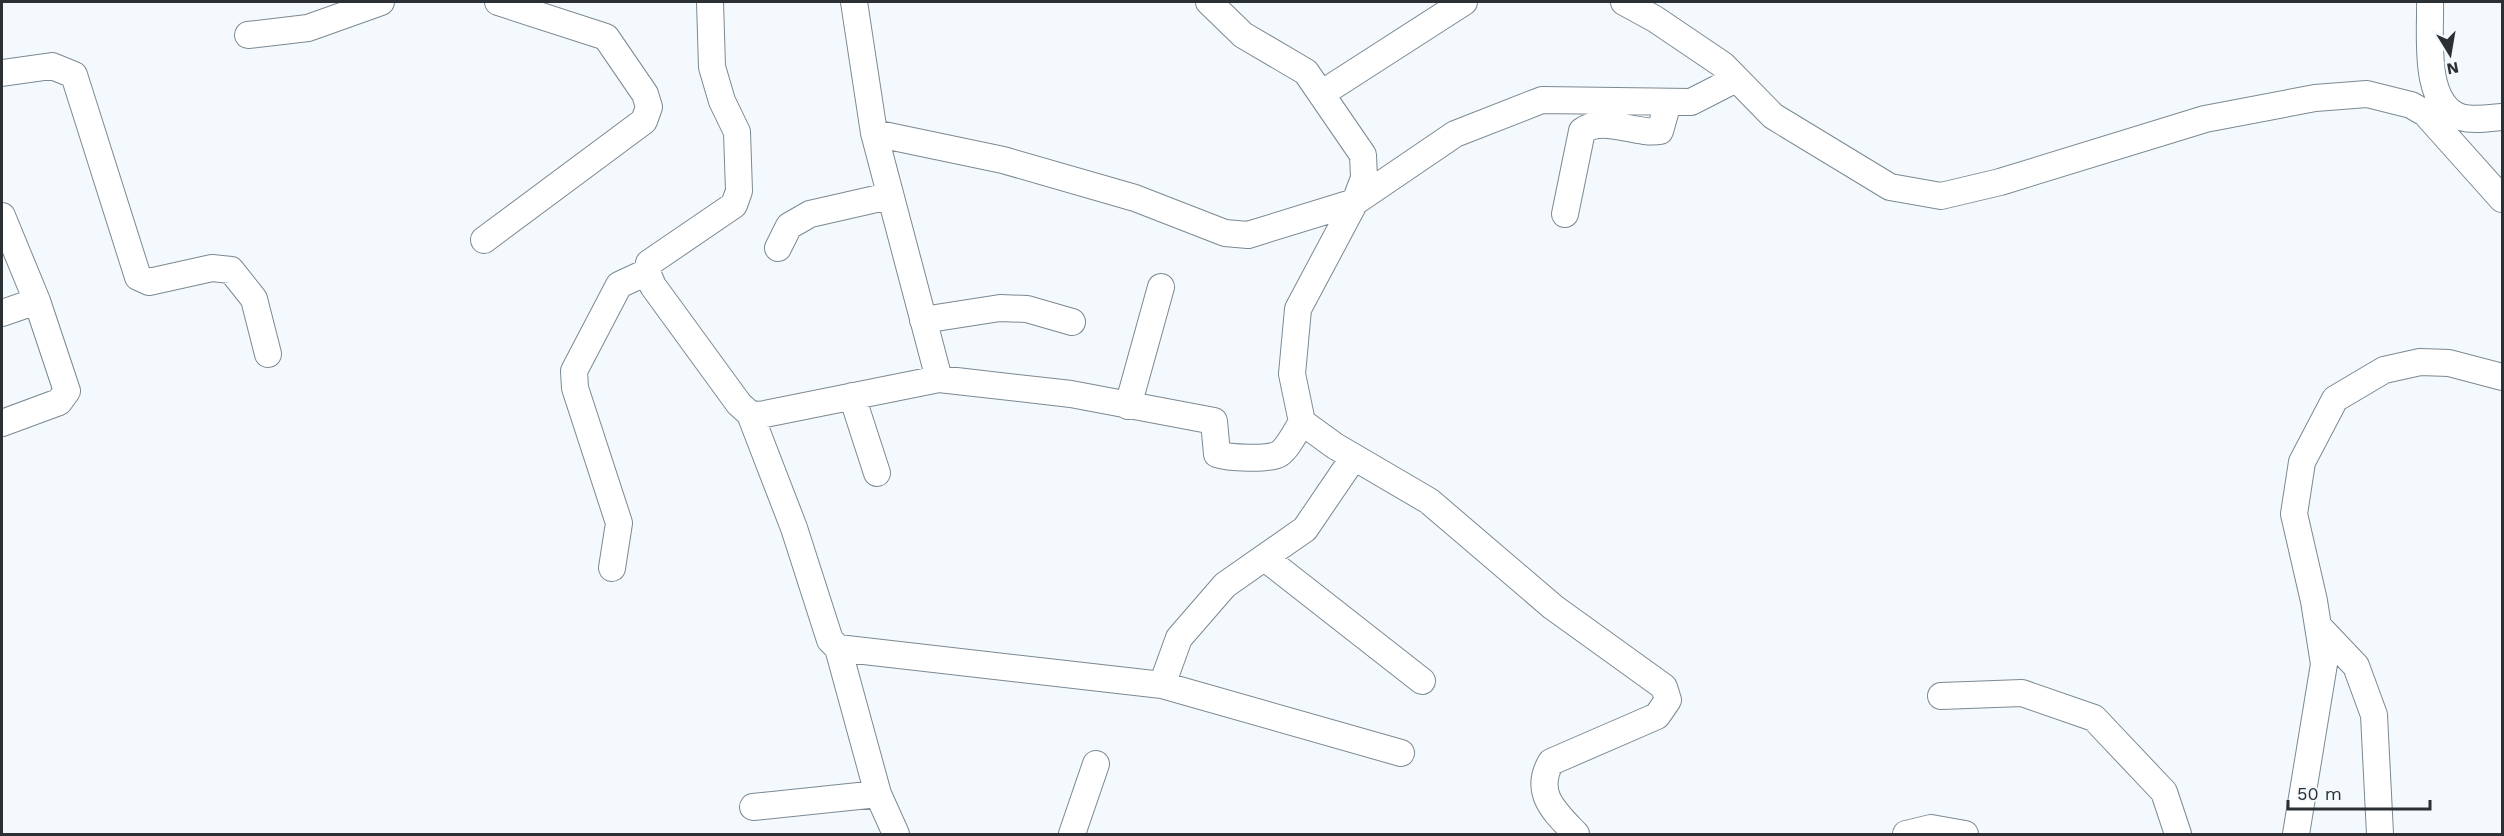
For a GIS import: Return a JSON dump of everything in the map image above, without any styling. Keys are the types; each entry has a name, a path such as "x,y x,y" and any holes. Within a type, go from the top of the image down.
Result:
{"street":[{"path":"248,35 308,28 381,2"},
{"path":"484,240 644,121 649,108 645,94 606,37 498,2"},
{"path":"710,2 712,67 722,101 737,132 739,191 734,204 649,263 647,272 653,286 726,386 750,414 794,528 830,640 838,648 878,794 896,834"},
{"path":"854,2 874,133 939,379"},
{"path":"1209,2 1243,35 1306,72 1363,155 1364,178 1355,202 1298,309 1292,374 1302,422 1354,457 1429,501 1553,607 1664,687 1668,700 1657,716 1551,762 1543,776 1546,797 1559,816 1576,834"},
{"path":"1321,94 1464,2"},
{"path":"1624,2 1655,19 1723,65 1773,116 1890,187 1941,196 2000,182 2205,119 2315,98 2367,94 2411,105 2424,113 2502,199"},
{"path":"2430,2 2433,78 2440,101 2458,116 2479,119 2502,117"},
{"path":"2,73 52,66 74,75 138,277 149,282 212,268 231,270 254,299 268,354"},
{"path":"874,133 1003,160 1135,198 1225,233 1248,235 1355,202 1455,134 1542,100 1690,102 1736,79"},
{"path":"1565,214 1581,131 1600,124 1650,132 1660,131 1668,102"},
{"path":"778,248 789,226 810,214 889,196"},
{"path":"2,216 37,300 67,392 59,402 2,423"},
{"path":"612,568 619,523 575,388 574,371 619,285 647,272"},
{"path":"1128,406 1161,286"},
{"path":"2,313 37,300"},
{"path":"923,320 1000,308 1027,309 1072,322"},
{"path":"2296,834 2324,664 2294,514 2302,462 2335,399 2384,370 2420,362 2449,363 2502,377"},
{"path":"750,414 760,415 939,379 1071,394 1214,421 1217,454 1226,457 1271,457 1280,453 1302,422"},
{"path":"852,396 877,472"},
{"path":"1162,685 1179,638 1225,585 1305,529 1354,457"},
{"path":"1265,558 1422,681"},
{"path":"2318,626 2356,666 2374,715 2380,834"},
{"path":"838,648 1162,685 1401,753"},
{"path":"1941,696 2022,693 2094,718 2164,792 2178,834"},
{"path":"1072,834 1096,764"},
{"path":"753,807 878,794"},
{"path":"1906,834 1931,828 1965,834"}]}
